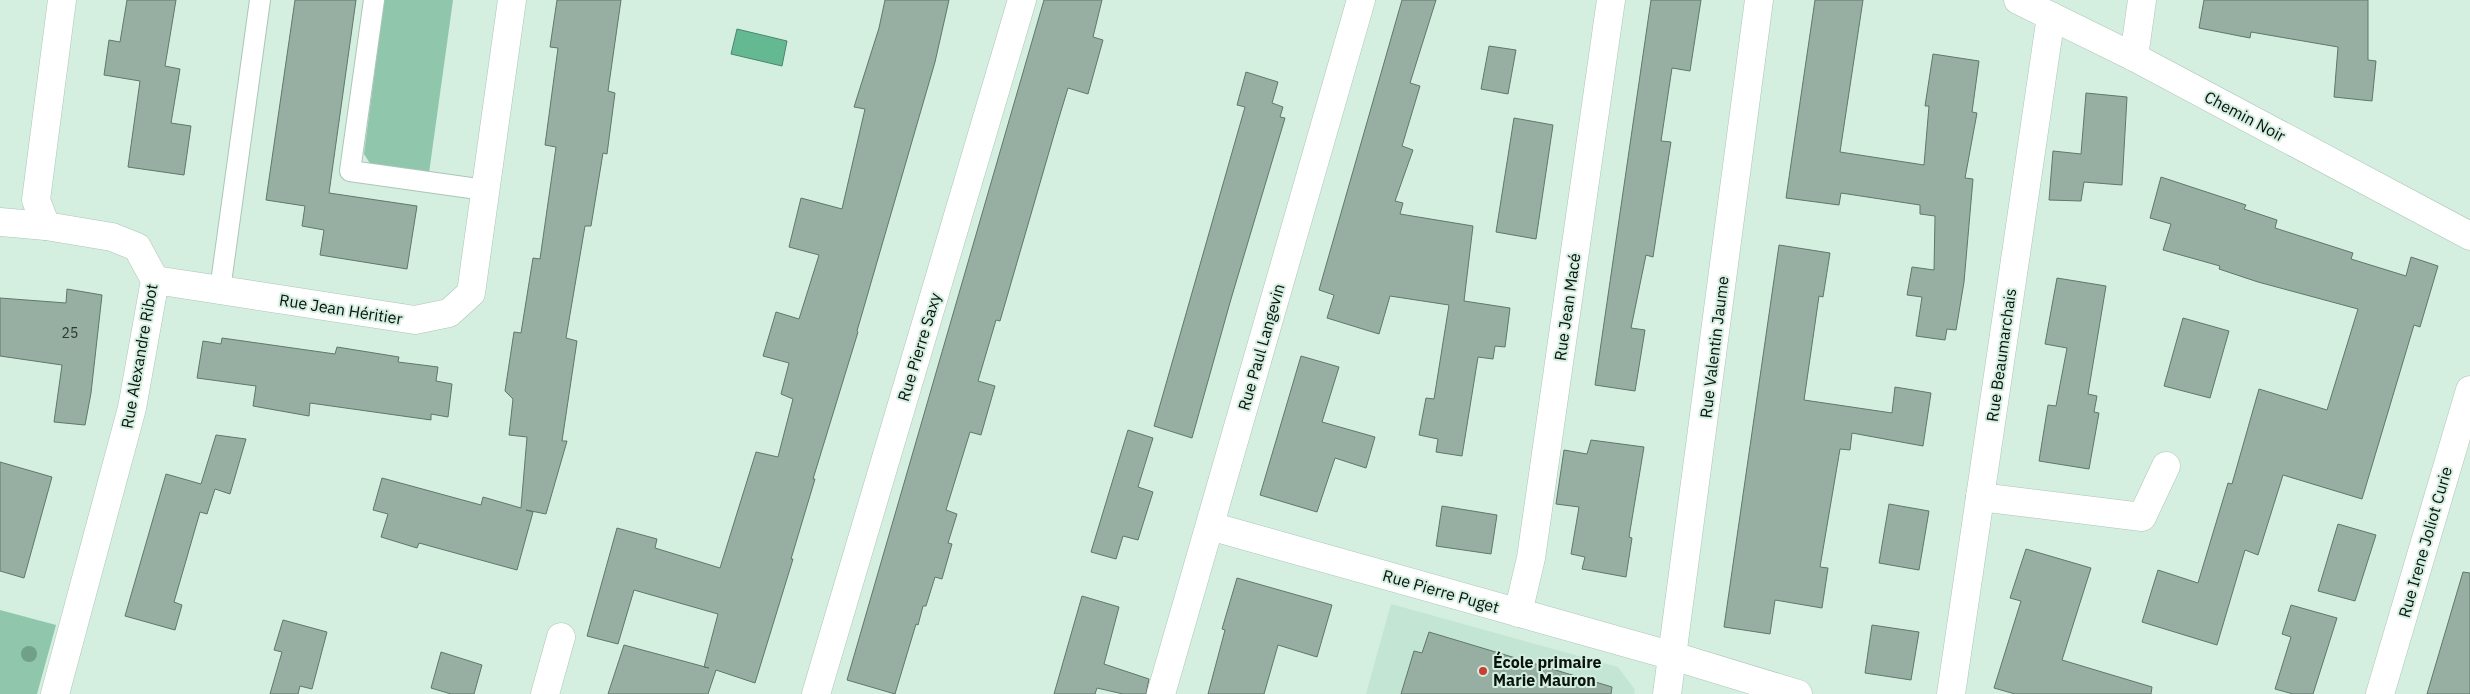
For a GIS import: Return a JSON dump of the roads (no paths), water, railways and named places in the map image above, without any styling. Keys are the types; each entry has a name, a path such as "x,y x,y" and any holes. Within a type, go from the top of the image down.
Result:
{"street":[{"path":"46,226 36,200 62,0"},
{"name":"Rue Jean Héritier","path":"155,280 415,320 449,313 471,293 512,0"},
{"name":"Rue Pierre Saxy","path":"816,694 1022,0"},
{"name":"Rue Paul Langevin","path":"1161,694 1361,0"},
{"name":"Rue Jean Macé","path":"1518,613 1532,548 1612,0"},
{"name":"Rue Valentin Jaume","path":"1667,694 1759,0"},
{"name":"Chemin Noir","path":"2018,0 2134,57 2470,236"},
{"path":"2134,57 2142,0"},
{"name":"Rue Beaumarchais","path":"1951,694 2051,16"},
{"name":"Rue Alexandre Ribot","path":"0,222 46,226 112,237 137,248 155,280 132,408 55,694"},
{"name":"Rue Irene Joliot Curie","path":"2380,694 2470,390"},
{"path":"1980,498 2142,517 2166,466"},
{"name":"Rue Pierre Puget","path":"1210,526 1673,656 1798,694"},
{"path":"545,694 561,637"}],"lane":[{"path":"220,290 260,0"},
{"path":"374,0 350,172 485,190"}],"place":[{"name":"École primaire Marie Mauron","path":"1483,671"}]}
